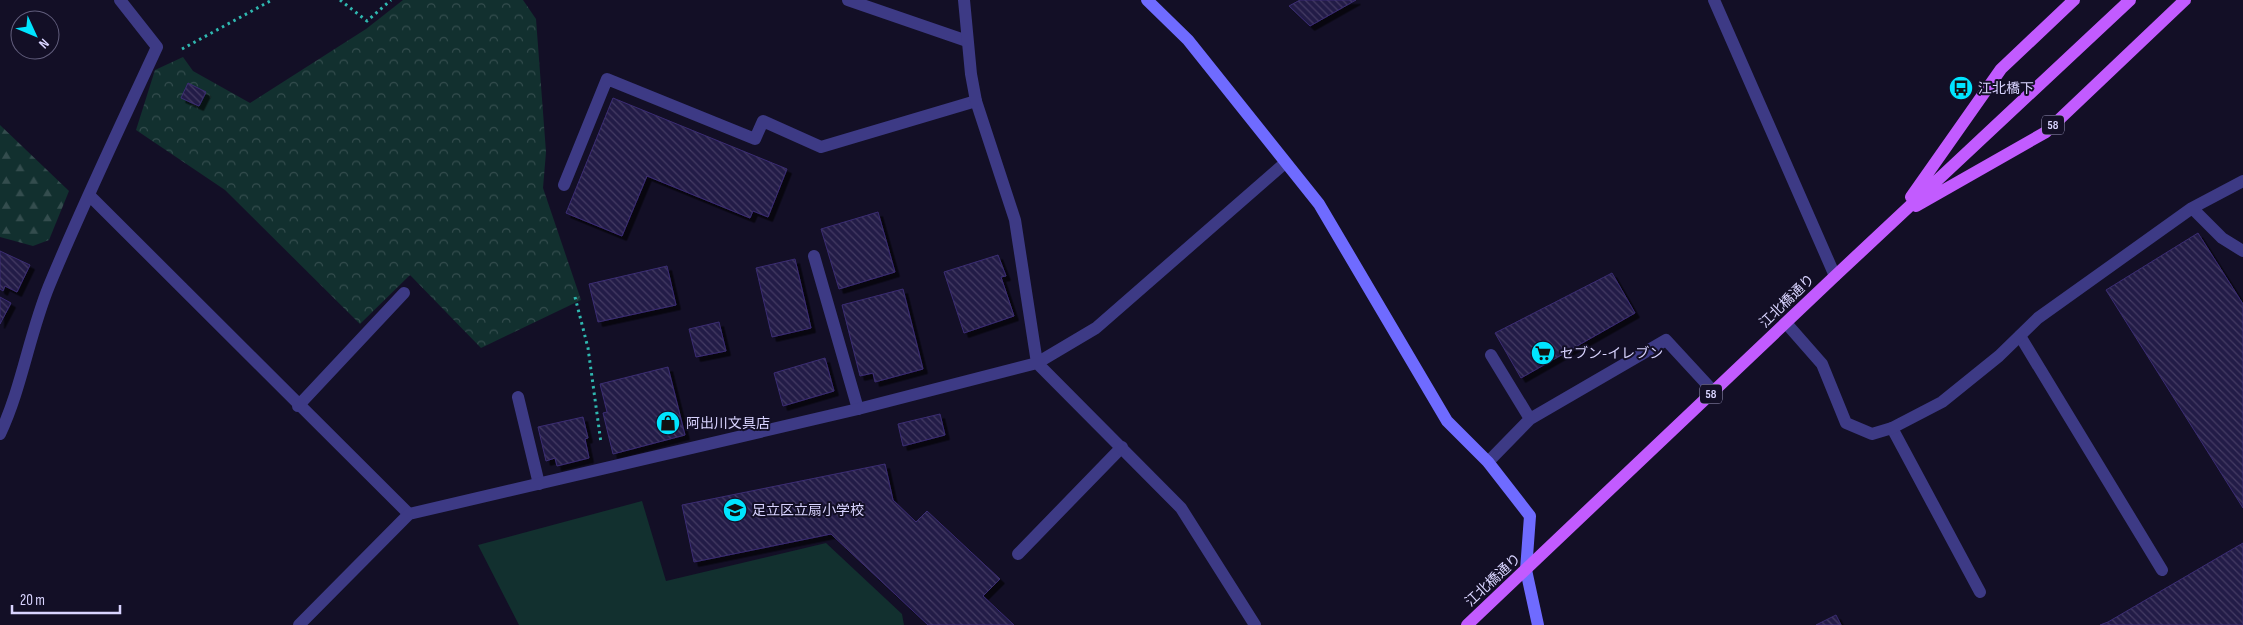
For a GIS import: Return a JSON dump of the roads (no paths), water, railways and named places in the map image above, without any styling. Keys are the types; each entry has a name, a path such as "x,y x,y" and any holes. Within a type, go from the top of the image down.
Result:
{"main road":[{"name":"58","path":"1897,218 2001,69 2074,0"},
{"name":"江北橋通り","path":"1467,625 1835,276 2130,0"},
{"name":"58","path":"1897,218 2046,132 2185,0"}],"street":[{"path":"0,434 12,409 33,330 48,288 157,47 120,0"},
{"path":"848,0 967,41"},
{"path":"964,0 967,41 976,101 1015,220 1037,363 1181,508 1255,625"},
{"path":"1147,0 1188,40 1319,204 1447,421 1488,462 1530,516 1526,570 1538,625"},
{"path":"1714,0 1835,276"},
{"path":"564,185 607,79 755,140 763,121 821,147 976,101"},
{"path":"299,625 408,514 858,409 1037,363 1096,328 1286,162"},
{"path":"1786,323 1822,364 1846,423 1872,434 1892,428 1942,402 1999,356 2038,318 2192,208 2243,181"},
{"path":"89,195 408,514"},
{"path":"2192,208 2222,238 2243,251"},
{"path":"814,256 858,409"},
{"path":"298,406 404,293"},
{"path":"2020,336 2162,570"},
{"path":"1488,462 1530,419 1666,340 1714,392"},
{"path":"1491,355 1530,419"},
{"path":"518,397 539,484"},
{"path":"1892,428 1980,592"},
{"path":"1018,554 1122,447"}],"place":[{"name":"江北橋下","path":"1961,88"},
{"name":"セブン-イレブン","path":"1543,353"},
{"name":"阿出川文具店","path":"668,423"},
{"name":"足立区立扇小学校","path":"735,510"}]}
